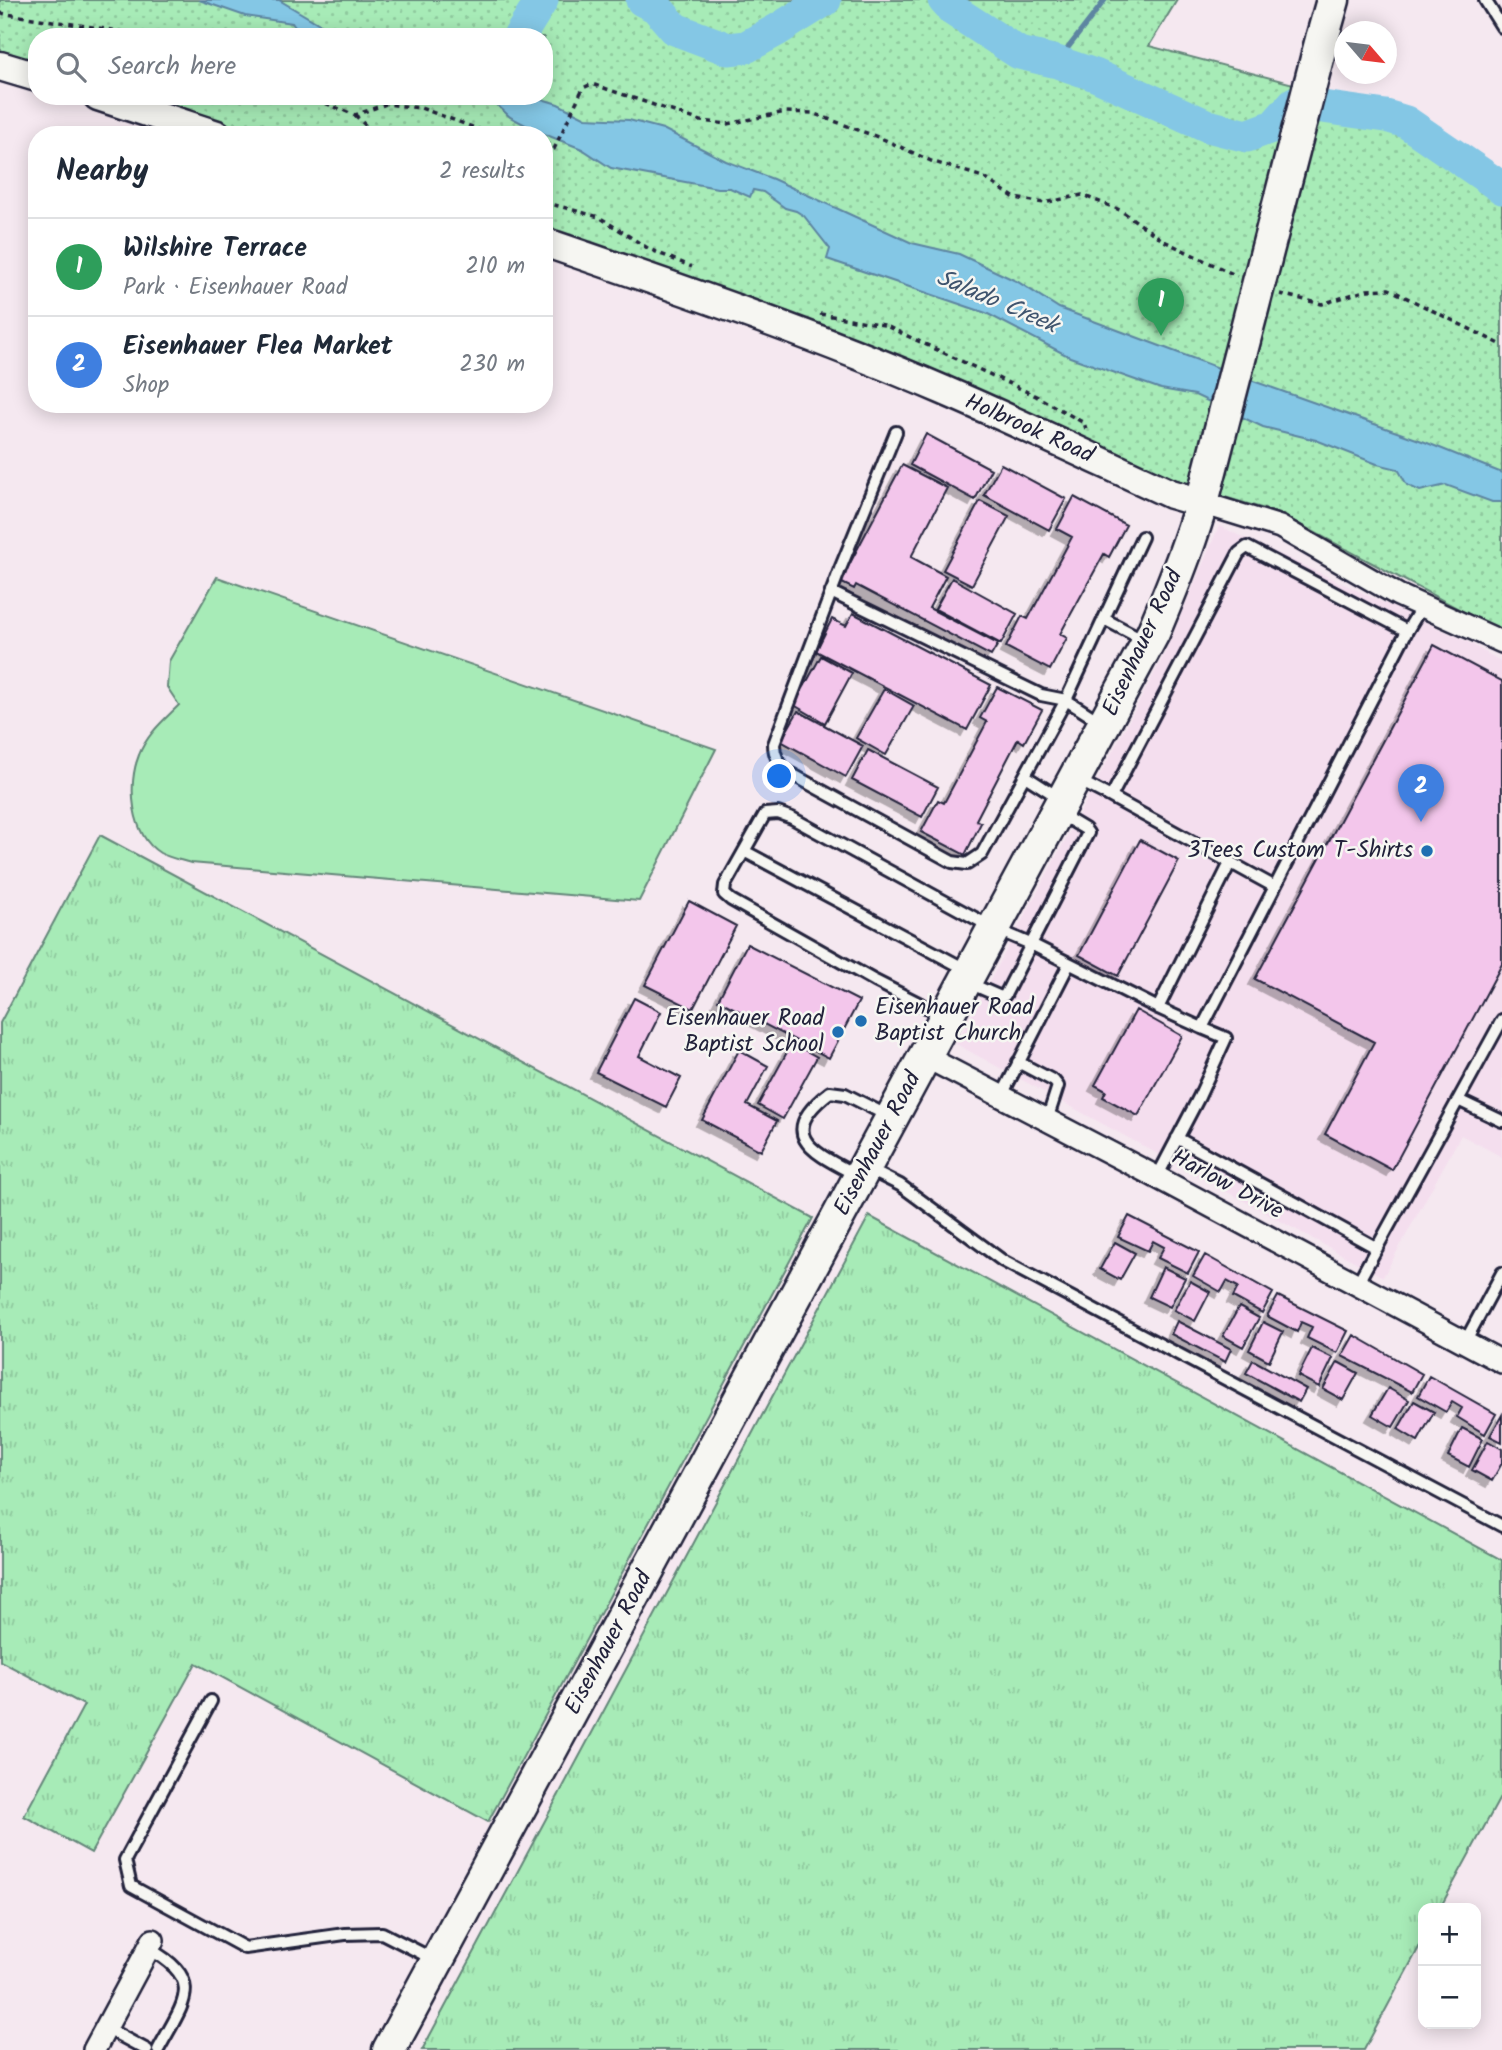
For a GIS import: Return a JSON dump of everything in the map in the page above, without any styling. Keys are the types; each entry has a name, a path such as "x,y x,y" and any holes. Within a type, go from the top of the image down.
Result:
{"main road":[{"name":"Eisenhauer Road","path":"389,2050 1148,643 1174,584 1205,489 1333,0"}],"street":[{"path":"1,67 28,74"},
{"path":"125,105 190,126"},
{"name":"Holbrook Road","path":"553,245 735,308 852,353 942,390 1171,494 1205,489 1280,527 1422,606 1502,642"},
{"name":"Harlow Drive","path":"926,1057 1502,1362"},
{"path":"94,2050 151,1945"}],"lane":[{"path":"1485,0 1502,27"},
{"path":"896,432 831,592 774,744 778,761 786,771 952,862 967,864 982,854 1066,700 1142,537"},
{"path":"1111,797 1239,553 1247,547 1407,631"},
{"path":"1366,608 1380,584"},
{"path":"831,592 1041,695 1066,700 1105,725"},
{"path":"1202,1028 1422,606"},
{"path":"1104,619 1148,643"},
{"path":"1025,776 1065,797 1111,797 1275,887"},
{"path":"744,851 1001,997 1005,995 1032,945 1088,833 1065,797"},
{"path":"947,1018 875,981 724,894 725,886 765,814 778,813 792,818 995,929 1226,1038 1157,1177"},
{"path":"1158,1008 1230,863"},
{"path":"1001,1097 1069,964"},
{"path":"1357,1284 1502,1020"},
{"path":"1018,1062 1054,1081 1058,1087 1046,1120"},
{"path":"892,1118 845,1094 830,1092 814,1105 804,1122 802,1132 813,1151 863,1173 900,1185 1003,1261 1502,1526"},
{"path":"1458,1100 1502,1121"},
{"path":"1177,1138 1377,1248"},
{"path":"1465,1342 1502,1273"},
{"path":"211,1700 125,1860 131,1886 245,1948 345,1934 382,1933 438,1961"},
{"path":"151,1945 178,1969 185,1980 185,1994 158,2050"},
{"path":"106,2028 148,2050"}],"path":[{"path":"0,13 99,28"},
{"path":"553,149 583,88 593,84 701,121 728,124 785,111 811,113 883,139 931,161 983,177 1015,198 1045,203 1083,195 1119,210 1164,241 1248,280"},
{"path":"330,105 355,115 366,126"},
{"path":"355,115 383,105"},
{"path":"395,105 421,108 470,126"},
{"path":"553,204 598,216 649,249 695,268"},
{"path":"1270,290 1322,304 1367,290 1389,289 1502,345"},
{"path":"817,313 884,325 1036,396 1084,423 1098,460"}],"shaded area":[{"path":"1219,526 1466,641 1502,662 1502,1157 1461,1135 1383,1277 956,1044 1163,657"}],"green space":[{"path":"0,0 1177,0 1149,46 1418,117 1502,174 1502,632 1278,513 1174,482 553,238 553,126 217,126 153,105 553,105 553,28 28,28 28,65 0,56"},
{"path":"217,577 716,749 639,901 191,863 160,853 150,845 137,822 133,794 135,767 147,740 179,705 167,687 169,661"},
{"path":"100,835 813,1218 488,1822 196,1663 91,1853 24,1816 84,1705 0,1661 0,1023"},
{"path":"869,1216 1502,1560 1502,1794 1443,1903 1418,1903 1418,1949 1364,2050 422,2050"}],"water":[{"path":"199,0 279,0 326,28 296,28 292,23 245,16"},
{"name":"Salado Creek","path":"553,102 586,118 629,120 663,129 726,161 773,179 912,243 959,254 1018,282 1059,308 1425,442 1502,473 1502,502 1492,502 1446,485 1420,491 1407,485 1398,469 1377,464 1316,440 1263,427 1195,395 1161,389 1070,357 986,313 827,259 830,249 804,216 785,208 763,192 753,190 750,197 730,188 717,188 611,168 582,149 553,138 553,126 527,126 510,117 497,105 553,105"}],"building":[{"path":"926,434 991,469 975,500 910,465"},
{"path":"1001,464 1066,499 1049,530 984,495"},
{"path":"902,465 947,488 911,557 946,576 929,608 998,644 991,656 856,585 854,589 840,582"},
{"path":"1074,497 1126,525 1109,557 1104,554 1060,634 1067,638 1050,670 1006,647 1022,616 1028,619 1072,537 1057,529"},
{"path":"980,501 1009,516 972,585 943,570"},
{"path":"952,578 1017,614 1001,644 935,609"},
{"path":"853,613 991,685 967,730 816,651 832,619 846,626"},
{"path":"1434,645 1502,681 1502,964 1392,1170 1325,1134 1374,1042 1255,979"},
{"path":"821,656 852,673 825,723 794,705"},
{"path":"997,687 1042,710 1024,743 1018,739 976,820 981,823 965,855 921,832 938,800 944,803 987,722 980,718"},
{"path":"884,689 914,706 886,755 856,738"},
{"path":"798,711 863,746 846,777 781,741"},
{"path":"868,750 938,787 922,817 852,780"},
{"path":"1140,840 1179,861 1118,976 1079,955"},
{"path":"689,901 736,926 693,1009 645,985"},
{"path":"747,944 859,1001 829,1058 718,1000"},
{"path":"634,998 661,1012 639,1056 681,1078 666,1107 596,1072"},
{"path":"1136,1010 1182,1036 1138,1116 1103,1097 1106,1091 1095,1085"},
{"path":"792,1043 817,1057 783,1119 758,1105"},
{"path":"739,1050 768,1066 747,1105 777,1121 761,1151 702,1120"},
{"path":"1129,1216 1199,1252 1188,1273 1158,1258 1164,1247 1153,1241 1148,1251 1118,1237"},
{"path":"1115,1242 1135,1253 1120,1280 1100,1269"},
{"path":"1205,1255 1273,1293 1262,1313 1233,1297 1238,1287 1227,1281 1221,1292 1193,1276"},
{"path":"1163,1267 1185,1278 1170,1307 1149,1297"},
{"path":"1190,1281 1210,1292 1195,1321 1174,1310"},
{"path":"1278,1296 1348,1331 1337,1353 1307,1338 1312,1327 1301,1322 1297,1332 1267,1316"},
{"path":"1239,1307 1259,1318 1243,1347 1223,1336"},
{"path":"1177,1321 1231,1349 1225,1362 1171,1334"},
{"path":"1263,1322 1283,1332 1269,1361 1249,1350"},
{"path":"1354,1335 1422,1374 1412,1392 1342,1356"},
{"path":"1312,1348 1333,1358 1319,1387 1298,1376"},
{"path":"1253,1360 1306,1389 1299,1402 1246,1373"},
{"path":"1338,1362 1358,1373 1343,1400 1323,1389"},
{"path":"1429,1376 1496,1414 1485,1434 1457,1417 1462,1408 1452,1402 1446,1412 1418,1396"},
{"path":"1388,1388 1409,1400 1393,1427 1372,1415"},
{"path":"1414,1401 1434,1412 1418,1441 1398,1429"},
{"path":"1502,1415 1502,1442 1490,1436"},
{"path":"1462,1428 1483,1439 1469,1467 1448,1456"},
{"path":"1488,1441 1502,1449 1502,1463 1492,1481 1472,1470"}],"waterway":[{"path":"525,28 542,0"},
{"path":"642,0 656,7 675,29 728,49 746,47 825,0"},
{"path":"944,0 953,10 1019,53 1095,75 1208,126 1247,136 1274,126 1294,103 1386,116 1406,122 1502,188"},
{"path":"1057,62 1105,0"}],"place":[{"name":"Wilshire Terrace","path":"1161,336"},
{"name":"Eisenhauer Flea Market","path":"1421,822"},
{"name":"3Tees Custom T-Shirts","path":"1427,851"},
{"name":"Eisenhauer Road Baptist Church","path":"861,1021"},
{"name":"Eisenhauer Road Baptist School","path":"838,1032"}]}
